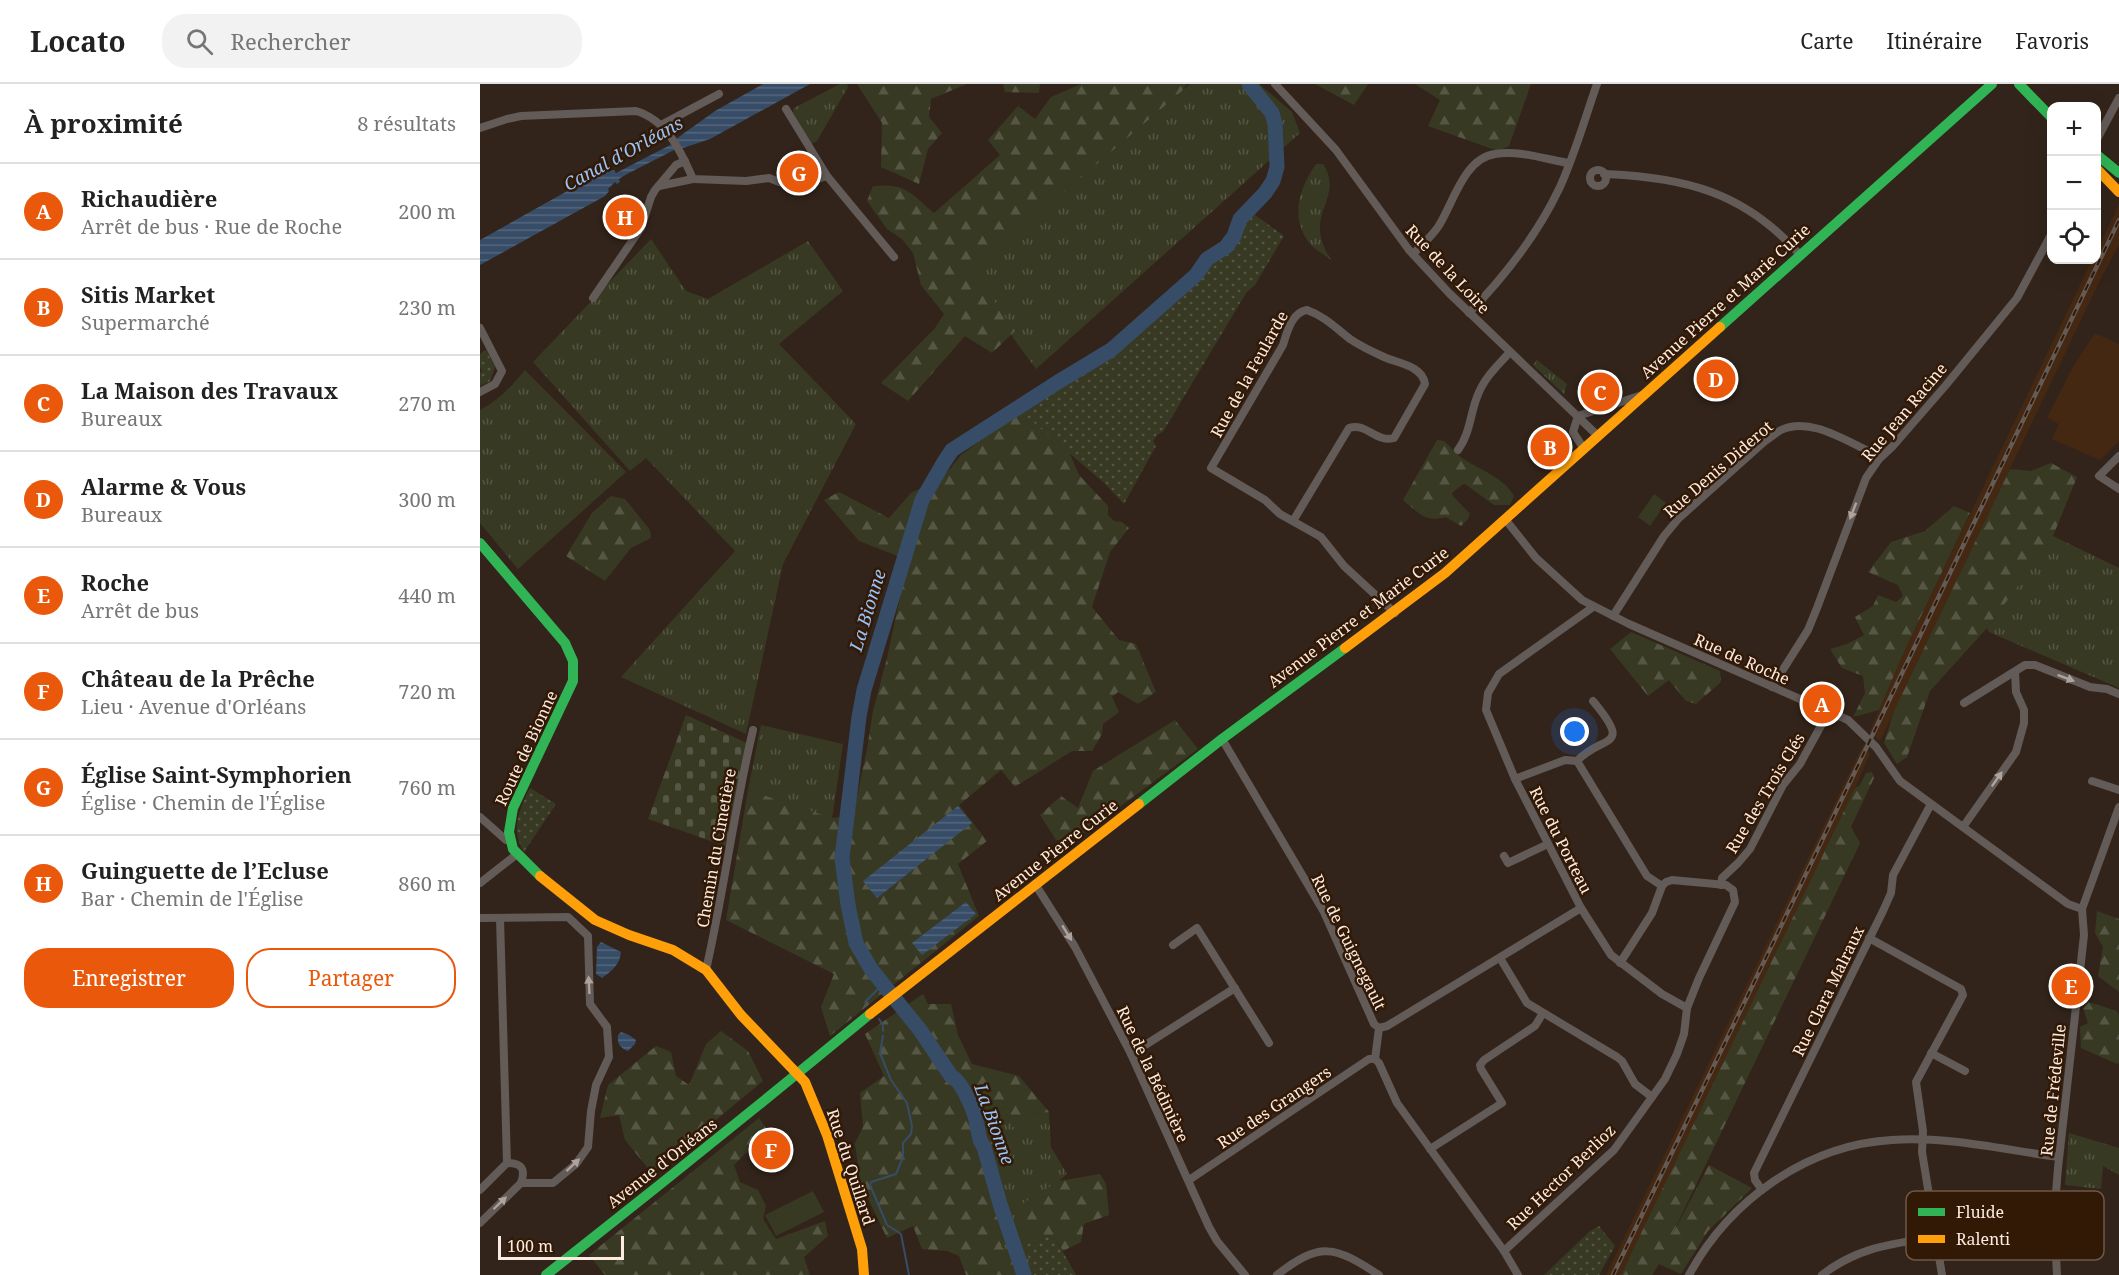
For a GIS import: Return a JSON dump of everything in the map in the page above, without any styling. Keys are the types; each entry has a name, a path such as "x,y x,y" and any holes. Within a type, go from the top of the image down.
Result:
{"main road":[{"name":"Avenue Pierre et Marie Curie","path":"1222,739 1395,613 1445,573 1992,84"},
{"path":"2019,84 2047,113"},
{"path":"2099,156 2119,172"},
{"path":"2101,172 2119,192"},
{"name":"Route de Bionne","path":"480,543 564,643 571,652 575,665 573,681 513,808 510,818 510,839"},
{"name":"Avenue Pierre Curie","path":"796,1073 906,984 1222,739"},
{"path":"510,839 517,854 582,911 629,935 673,950 706,970 741,1015 796,1073"},
{"name":"Avenue d'Orléans","path":"546,1275 756,1108 796,1073"},
{"name":"Rue du Quillard","path":"796,1073 805,1082 826,1135 862,1249 864,1275"}],"street":[{"name":"Rue de la Loire","path":"1275,84 1336,150 1413,254 1470,313 1598,436"},
{"path":"1470,313 1494,287 1545,217 1560,186 1597,84"},
{"path":"661,125 719,94"},
{"path":"2101,133 2119,98"},
{"path":"786,109 827,176 894,257"},
{"path":"480,128 507,118 521,116 626,110 645,114 661,125 672,138 693,179"},
{"path":"1413,254 1436,231 1461,181 1470,168 1482,158 1495,154 1514,154 1568,163"},
{"path":"593,298 641,228 651,197 676,165 685,161"},
{"path":"1604,174 1655,177 1689,183 1717,194 1764,219 1800,255"},
{"path":"659,186 693,179 746,181 769,178 792,188 827,176"},
{"name":"Rue Jean Racine","path":"1772,687 1808,630 1866,478 1879,459 1893,447 2017,298 2047,242"},
{"name":"Rue de la Feularde","path":"1293,521 1349,428 1359,426 1383,440 1394,438 1425,384 1422,375 1401,362 1386,358 1350,339 1338,327 1307,310 1297,314 1283,345 1211,468 1265,500 1280,514 1321,537 1344,566 1395,613"},
{"path":"480,328 502,371 495,384 480,392"},
{"path":"1458,450 1466,439 1480,389 1494,367 1510,352"},
{"path":"1584,449 1573,432 1578,417 1642,395"},
{"name":"Rue Denis Diderot","path":"1612,616 1671,527 1765,441 1781,430 1797,426 1814,427 1875,454 1879,459"},
{"path":"2119,456 2099,476 2119,489"},
{"name":"Rue de Roche","path":"1505,519 1536,558 1557,579 1593,607 1829,711 1856,726 1876,747 1900,781 2068,904 2082,909"},
{"name":"Rue du Porteau","path":"1379,1028 1387,1026 1581,908 1515,779 1486,710 1488,693 1499,674 1593,607"},
{"path":"1964,703 2025,665 2035,665 2090,687 2107,689 2119,694"},
{"path":"1963,827 2016,752 2024,723 2024,710 2016,692 2015,672"},
{"path":"1576,761 1584,753 1609,742 1612,738 1613,730 1607,717 1593,701"},
{"name":"Rue des Trois Clés","path":"1721,885 1722,878 1750,849 1783,785 1800,764 1829,711"},
{"name":"Chemin du Cimetière","path":"706,970 719,915 734,818 753,730"},
{"name":"Rue de Guignegault","path":"1222,739 1324,912 1374,1024 1379,1028 1375,1059"},
{"path":"1515,779 1565,760 1576,761"},
{"path":"1576,761 1647,876 1664,884"},
{"path":"2092,781 2119,790"},
{"name":"Rue Clara Malraux","path":"1762,1190 1755,1180 1754,1173 1892,893 1893,875 1931,804"},
{"name":"Rue de Frédeville","path":"2057,1191 2084,935 2082,909 2117,819 2119,807"},
{"path":"480,817 506,840 510,839"},
{"path":"1504,856 1508,863 1548,844"},
{"path":"480,883 517,854"},
{"path":"1620,963 1652,913 1664,884 1672,880 1721,885"},
{"name":"Rue de la Bédinière","path":"1035,884 1075,947 1131,1054 1217,1241 1245,1275"},
{"name":"Rue Hector Berlioz","path":"1504,1251 1614,1150 1665,1079 1684,1034 1687,1008 1735,902 1733,890 1721,885"},
{"path":"1581,908 1611,955 1662,994 1687,1008"},
{"path":"480,918 568,917 588,936 590,1004 607,1027 609,1057 596,1085 586,1151 576,1164 553,1183 521,1183"},
{"path":"480,1190 507,1162 500,918"},
{"path":"1173,945 1197,928 1269,1043"},
{"path":"1869,938 1961,989 1963,995 1916,1082 1928,1191"},
{"path":"1500,958 1527,1003 1617,1057 1622,1061 1635,1084 1652,1097"},
{"path":"1131,1054 1235,988"},
{"path":"1430,1149 1502,1103 1480,1065 1535,1026 1543,1013"},
{"path":"1931,1053 1965,1071"},
{"name":"Rue des Grangers","path":"1189,1180 1369,1059 1375,1059"},
{"path":"1375,1059 1397,1103 1504,1251 1518,1275"},
{"path":"1689,1275 1708,1244 1736,1211 1791,1171 1830,1153 1871,1142 1923,1140 1976,1144 2059,1157"},
{"path":"480,1223 521,1183 524,1175 523,1169 514,1163 507,1162"},
{"path":"1824,1274 1841,1261 1874,1247 1906,1242"},
{"path":"1276,1275 1307,1254 1329,1251 1339,1252 1379,1275"},
{"path":"1939,1260 1942,1275"},
{"name":"Rue de Frédeville","path":"2056,1260 2057,1275"}],"shaded area":[{"path":"2119,204 2119,245 2101,278 1880,741 1870,731 1904,652 2090,264 2101,264 2101,242"},
{"path":"2095,333 2119,344 2119,441 2100,460 2052,439 2059,424 2047,418 2073,367"},
{"path":"1863,745 1870,754 1855,788 1621,1275 1606,1275"}],"green space":[{"path":"840,84 847,84 848,87 817,141 811,144 793,112 794,108"},
{"path":"857,84 967,84 931,99 929,117 942,133 928,149 919,184 881,167 882,123"},
{"path":"1003,84 1040,84 1039,93 1005,92"},
{"path":"1081,84 1187,84 1182,91 973,270 1015,331 992,353 965,336 908,401 881,383 935,328 944,314 921,285 913,253 902,239 887,229 867,201 873,186 901,188 934,213 1000,155 988,140 1018,106 1035,119 1051,97"},
{"path":"1190,84 1259,84 1292,112 1300,133 1036,369 1014,339 972,270"},
{"path":"1315,84 1368,84 1354,105"},
{"path":"1415,84 1531,84 1509,146 1498,151 1428,126 1440,100"},
{"path":"1316,164 1323,164 1330,182 1320,228 1323,245 1331,260 1312,246 1300,226 1298,215 1301,195"},
{"path":"1251,212 1284,236 1255,285 1246,293 1163,432 1153,441 1156,446 1124,504 1104,483 1018,409 1117,343 1185,284"},
{"path":"651,239 686,291 708,299 808,241 843,291 779,344 856,424 783,564 746,734 621,677 735,551 646,458 630,471 533,362"},
{"path":"486,350 495,367 490,381 480,386 482,371 480,354"},
{"path":"1537,360 1567,384 1564,394 1533,365"},
{"path":"525,370 626,472 518,569 480,523 480,410 504,393"},
{"path":"1031,408 1067,447 1079,475 1108,506 1108,515 1114,521 1122,522 1129,528 1110,552 1092,607 1119,640 1136,644 1156,692 1138,704 1118,692 1112,697 1119,712 1103,724 1102,734 1092,751 1072,751 1015,787 1001,770 959,805 987,841 958,864 979,916 830,1036 821,1007 834,974 726,920 748,790 832,818 853,815 873,711 908,560 859,541 824,500 839,492 889,518 911,493 944,476 961,455 992,432"},
{"path":"1437,440 1444,441 1462,458 1505,485 1514,496 1510,505 1494,505 1465,484 1462,485 1452,493 1470,514 1461,526 1446,517 1433,519 1423,516 1404,501"},
{"path":"2051,463 2077,477 2051,541 1987,628 1930,691 1907,757 1897,764 1884,743 1894,711 2010,469 2031,471"},
{"path":"1654,494 1666,503 1650,526 1638,517"},
{"path":"611,496 625,499 650,530 651,538 631,548 605,581 566,556 592,513"},
{"path":"1954,506 1970,513 1879,710 1853,717 1865,693 1863,676 1842,668 1830,649 1847,644 1864,635 1855,617 1873,606 1878,595 1896,602 1903,596 1898,585 1868,572 1891,542 1925,531"},
{"path":"2053,536 2119,568 2119,688 1989,632 1987,628"},
{"path":"1631,632 1720,671 1721,682 1696,704 1686,701 1669,680 1648,696 1610,649"},
{"path":"686,715 747,743 728,847 648,819"},
{"path":"1175,720 1198,749 1076,839 1056,840 1040,815 1061,796 1078,808 1093,771"},
{"path":"761,725 843,744 832,819 748,790"},
{"path":"1872,772 1874,778 1851,827 1860,843 1671,1237 1709,1165 1752,1188 1708,1231 1681,1274 1659,1264 1652,1275 1621,1275 1855,788 1860,785 1866,773"},
{"path":"530,788 556,804 524,852 517,836 517,828 522,804"},
{"path":"2097,911 2119,919 2119,992 2098,976 2103,947 2095,933"},
{"path":"923,994 928,1004 951,1004 958,1035 972,1064 1019,1076 1049,1112 1029,1115 1022,1128 1012,1127 1007,1107 992,1114 996,1133 985,1136 985,1156 996,1186 1002,1248 1015,1251 1022,1275 966,1275 959,1256 947,1251 922,1249 913,1226 887,1238 860,1182 855,1143 863,1127 860,1093 884,1076 865,1034"},
{"path":"2089,1002 2117,1011 2119,1015 2119,1063 2117,1064 2081,1048 2080,1027 2088,1023 2083,1008"},
{"path":"721,1031 748,1051 763,1081 652,1173 625,1140 619,1115 600,1118 608,1085 656,1046 671,1052 676,1076 689,1085 706,1044"},
{"path":"1007,1107 1029,1115 1049,1112 1051,1147 1067,1174 1014,1210 1053,1235 1076,1275 1022,1275 1015,1251 1002,1249 998,1230 996,1186 982,1148 985,1136 996,1133 992,1115"},
{"path":"759,1118 768,1131 734,1165 740,1182 758,1190 766,1206 763,1219 776,1239 825,1221 828,1236 804,1257 810,1275 605,1275 589,1255"},
{"path":"2069,1133 2119,1148 2119,1175 2103,1166 2101,1189 2065,1185"},
{"path":"1100,1174 1106,1184 1109,1215 1084,1224 1081,1242 1063,1251 1053,1235 1024,1243 1014,1209 1059,1181"},
{"path":"813,1191 824,1212 776,1236 765,1215"},
{"path":"1599,1226 1615,1246 1599,1275 1544,1275 1590,1231"},
{"path":"1053,1235 1076,1275 1034,1275 1024,1243"}],"water":[{"path":"763,84 810,84 710,139 680,147 627,174 619,179 620,182 617,184 615,182 608,189 605,196 480,265 480,240 594,176 614,170 616,173 676,142 676,139 715,111"},
{"path":"958,806 972,823 877,898 863,881"},
{"path":"966,902 976,914 922,955 912,943"},
{"path":"601,942 621,952 615,967 602,978 596,974 597,947"},
{"path":"621,1032 636,1040 628,1051 619,1043 618,1035"}],"waterway":[{"name":"La Bionne","path":"1024,1275 1000,1204 976,1119 967,1098 920,1030 871,969 856,943 842,858 864,690 922,500 952,450 1111,350 1196,275 1207,259 1226,247 1234,236 1240,219 1265,193 1273,181 1277,167 1275,124 1272,113 1249,84"},
{"path":"865,1002 883,984"},
{"path":"879,1019 883,1025 883,1031"},
{"path":"883,1036 880,1053 891,1080 907,1103 912,1126 911,1134 903,1143 903,1157 896,1174 871,1182 870,1185 887,1225 901,1234 909,1275"}],"railway":[{"path":"1613,1275 2119,220"}],"traffic: fast":[{"path":"1720,327 1992,84"},
{"path":"2019,84 2047,113"},
{"path":"2098,156 2119,173"},
{"path":"480,543 565,643 573,661 573,681 513,808 509,832 513,849 540,876"},
{"path":"1139,804 1345,648"},
{"path":"546,1275 870,1014"}],"traffic: slow":[{"path":"2101,173 2119,192"},
{"path":"1345,648 1445,573 1720,327"},
{"path":"870,1014 1139,804"},
{"path":"540,876 595,920 673,950 706,970 741,1015 805,1082 827,1135 862,1249 864,1275"}],"place":[{"name":"Église Saint-Symphorien","path":"799,173"},
{"name":"Guinguette de l’Ecluse","path":"625,217"},
{"name":"Alarme & Vous","path":"1716,379"},
{"name":"La Maison des Travaux","path":"1600,392"},
{"name":"Sitis Market","path":"1550,447"},
{"name":"Richaudière","path":"1822,704"},
{"name":"Roche","path":"2071,986"},
{"name":"Château de la Prêche","path":"771,1150"}],"water label":[{"name":"Canal d'Orléans","path":"623,153"}]}
